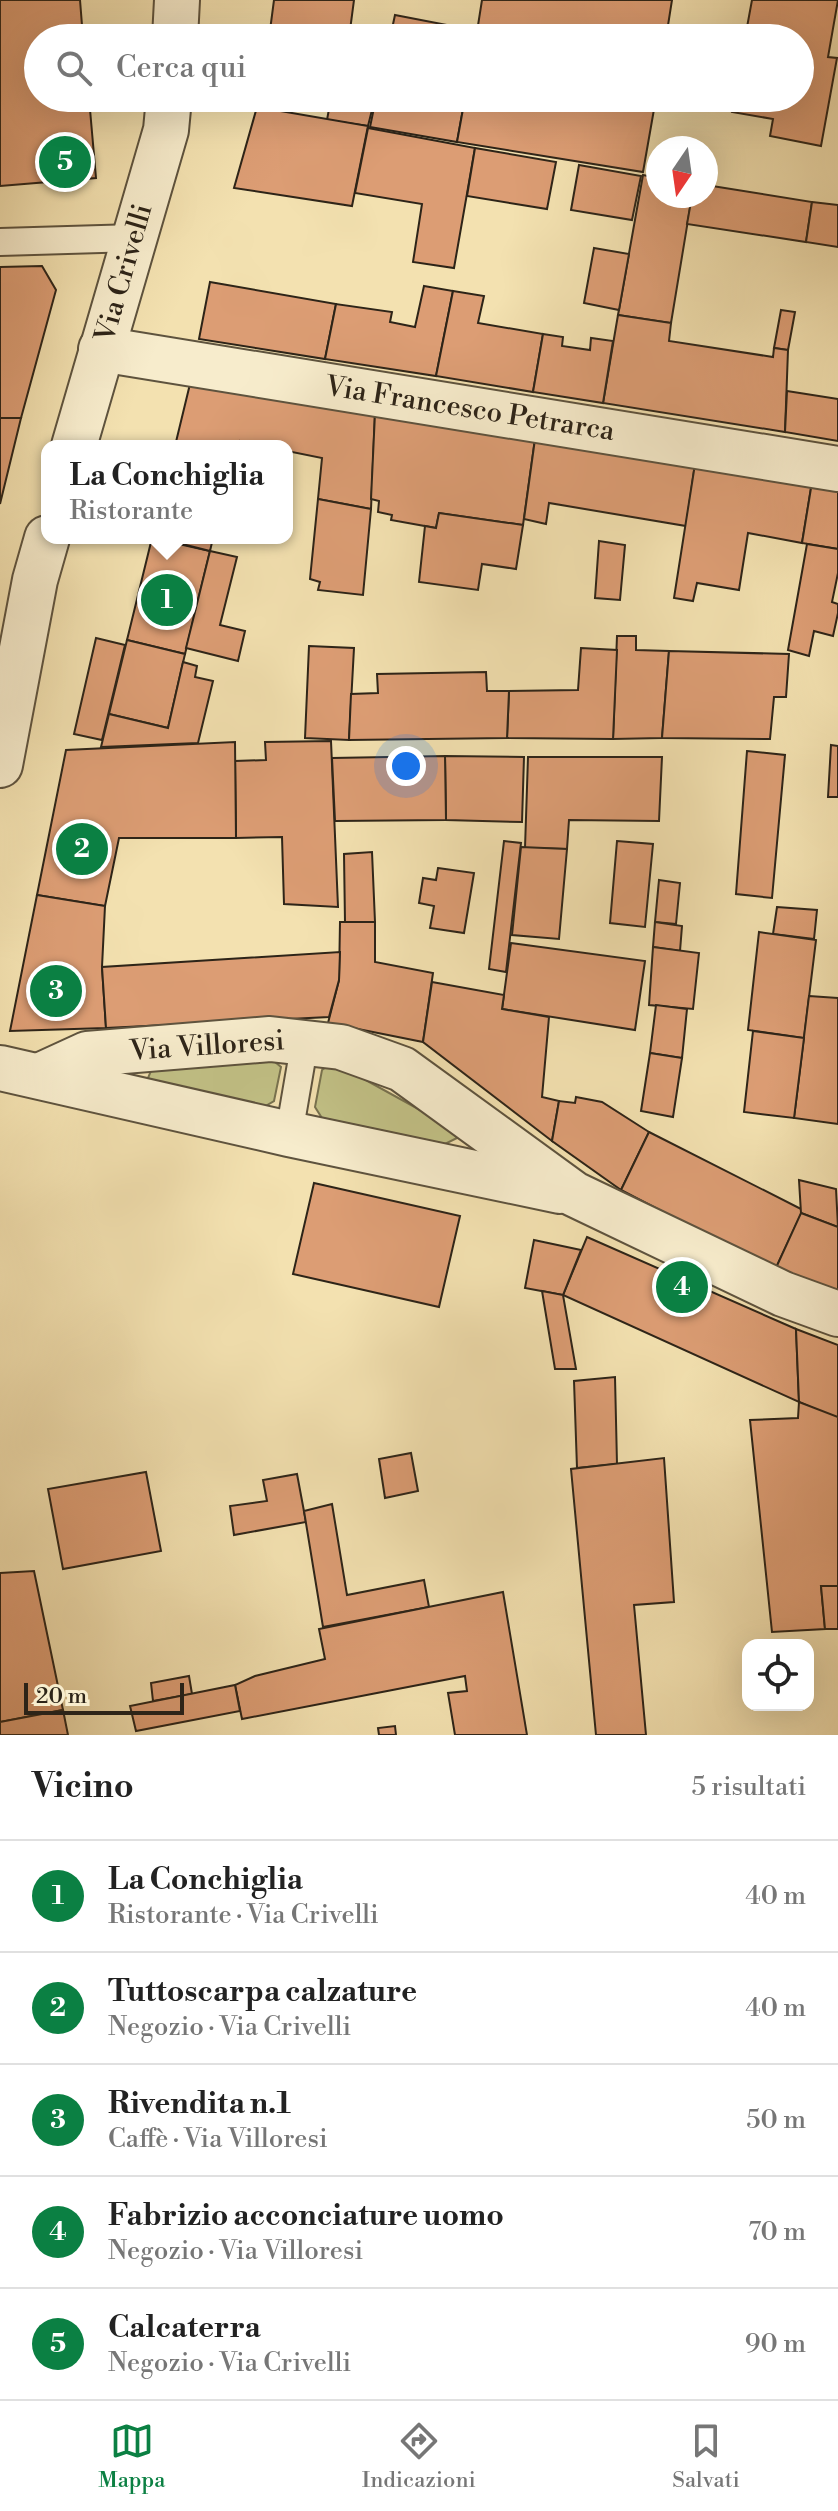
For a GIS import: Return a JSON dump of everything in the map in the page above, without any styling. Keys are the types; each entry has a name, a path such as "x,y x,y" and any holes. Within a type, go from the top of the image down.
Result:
{"street":[{"path":"176,24 177,0"},
{"name":"Via Crivelli","path":"76,440 166,130 168,112"},
{"name":"Via Francesco Petrarca","path":"101,349 838,469"},
{"path":"0,765 35,580 45,544"},
{"name":"Via Villoresi","path":"19,1072 87,1054 270,1039 341,1047 402,1069 574,1194 783,1294 838,1314"},
{"name":"Via Villoresi","path":"19,1072 289,1134 574,1194"}],"lane":[{"path":"0,242 135,238"},
{"path":"289,1134 305,1041"}],"shaded area":[{"path":"269,1057 281,1067 274,1101 262,1108 154,1083 148,1078 153,1066"},
{"path":"333,1062 451,1127 457,1138 445,1144 322,1118 315,1107 322,1070"}],"building":[{"path":"0,0 80,0 82,24 24,24 24,112 90,112 96,178 0,186"},
{"path":"274,0 354,0 351,24 271,24"},
{"path":"482,0 672,0 668,24 478,24"},
{"path":"752,0 838,0 828,57 837,58 821,146 770,136 773,119 732,112 814,112 814,24 748,24"},
{"path":"395,15 442,24 393,24"},
{"path":"256,112 286,112 368,126 352,206 234,188"},
{"path":"328,112 372,112 368,126 327,120"},
{"path":"373,112 462,112 457,142 370,127"},
{"path":"462,112 654,112 649,136 646,136 643,172 457,142"},
{"path":"368,128 475,148 454,268 413,262 422,204 355,193"},
{"path":"475,148 556,162 547,209 467,196"},
{"path":"579,165 641,176 632,220 571,210"},
{"path":"643,175 646,176 646,208 690,208 671,323 618,315"},
{"path":"718,187 812,202 806,242 687,224 690,208 718,208"},
{"path":"812,202 838,205 838,247 806,242"},
{"path":"594,248 629,254 619,310 584,303"},
{"path":"42,266 56,290 21,418 0,418 0,267"},
{"path":"210,282 336,304 325,359 199,339"},
{"path":"424,286 453,291 436,376 325,359 336,304 392,312 390,322 415,327"},
{"path":"453,291 484,296 478,323 543,334 533,392 436,376"},
{"path":"781,310 795,312 788,350 774,348"},
{"path":"618,315 671,323 669,341 773,357 774,348 788,350 785,432 603,403"},
{"path":"543,334 563,337 562,346 590,350 591,338 613,341 603,403 533,392"},
{"path":"190,384 375,413 371,509 318,499 322,458 293,452 293,440 176,440"},
{"path":"787,391 838,399 838,441 785,432"},
{"path":"375,413 535,439 523,525 439,513 436,528 391,520 392,515 378,512 379,501 371,499"},
{"path":"0,418 21,418 0,504"},
{"path":"535,439 695,464 686,526 549,503 546,524 524,519"},
{"path":"695,464 812,482 802,543 748,533 739,590 697,583 693,601 674,598"},
{"path":"812,482 838,486 838,549 802,543"},
{"path":"318,499 371,509 363,595 318,590 320,582 310,579"},
{"path":"439,513 523,525 516,569 482,564 478,590 419,582 425,526 436,528"},
{"path":"599,541 625,545 620,600 595,598"},
{"path":"151,544 179,544 210,551 185,654 127,640"},
{"path":"182,544 212,544 210,551"},
{"path":"807,544 838,549 838,573 832,602 838,604 838,613 833,636 814,631 809,656 788,650"},
{"path":"210,551 237,557 220,625 245,631 238,661 186,648"},
{"path":"617,636 636,636 636,650 669,651 662,738 613,739"},
{"path":"96,638 125,645 102,740 74,734"},
{"path":"127,640 185,654 168,728 109,714"},
{"path":"309,646 354,648 349,740 305,738"},
{"path":"581,648 617,650 613,739 507,738 509,691 578,690"},
{"path":"669,651 789,654 786,697 774,697 770,739 662,738"},
{"path":"183,662 197,666 195,677 213,681 198,743 101,747 109,714 168,728"},
{"path":"486,672 487,691 509,691 507,738 349,740 351,694 378,693 377,674"},
{"path":"331,741 338,907 284,904 282,837 236,838 235,761 266,760 265,742"},
{"path":"235,742 236,838 119,838 105,906 37,895 66,750"},
{"path":"831,745 838,746 838,797 828,797"},
{"path":"747,751 785,755 772,898 736,894"},
{"path":"445,756 524,757 522,822 446,820"},
{"path":"445,756 446,820 335,821 332,758"},
{"path":"528,757 662,757 659,821 569,820 567,849 525,848"},
{"path":"504,841 521,843 506,972 489,969"},
{"path":"617,841 653,844 645,927 610,923"},
{"path":"521,847 567,849 559,939 512,935"},
{"path":"372,852 375,922 345,922 344,854"},
{"path":"438,868 474,873 464,933 430,928 434,906 419,903 423,878 436,880"},
{"path":"659,880 680,883 676,924 655,922"},
{"path":"37,895 105,906 102,967 106,1028 10,1031"},
{"path":"777,907 817,910 814,939 773,934"},
{"path":"340,922 375,922 375,962 433,973 423,1042 328,1023 339,980"},
{"path":"655,922 682,926 680,951 653,947"},
{"path":"759,932 816,940 804,1038 748,1030"},
{"path":"511,943 645,961 635,1030 502,1009"},
{"path":"653,947 699,953 693,1009 649,1005"},
{"path":"340,952 339,980 329,1017 106,1028 102,967"},
{"path":"432,982 504,995 502,1009 549,1017 542,1097 559,1101 552,1141 423,1042"},
{"path":"809,996 838,998 838,1124 794,1118"},
{"path":"656,1005 687,1009 682,1058 650,1053"},
{"path":"753,1031 804,1038 794,1118 744,1112"},
{"path":"650,1053 682,1058 673,1117 641,1111"},
{"path":"576,1097 602,1102 649,1132 621,1190 552,1141 559,1101 575,1103"},
{"path":"649,1132 803,1210 775,1270 621,1190"},
{"path":"799,1180 836,1189 838,1227 801,1213"},
{"path":"314,1183 460,1216 439,1307 293,1274"},
{"path":"801,1213 838,1227 838,1295 775,1270"},
{"path":"587,1237 796,1329 799,1402 563,1295"},
{"path":"534,1240 581,1250 563,1295 525,1288"},
{"path":"542,1291 563,1295 576,1369 555,1369"},
{"path":"796,1329 838,1345 838,1419 799,1402"},
{"path":"615,1377 617,1464 577,1468 574,1381"},
{"path":"799,1402 838,1417 838,1586 821,1586 825,1629 772,1632 750,1420 798,1418"},
{"path":"411,1453 418,1491 385,1498 379,1459"},
{"path":"664,1458 674,1602 634,1605 646,1735 596,1735 571,1469"},
{"path":"146,1472 161,1551 63,1569 48,1489"},
{"path":"297,1474 306,1522 234,1535 230,1506 267,1501 263,1480"},
{"path":"332,1504 347,1595 424,1580 429,1607 323,1627 304,1511"},
{"path":"34,1571 63,1710 0,1722 0,1573"},
{"path":"821,1586 838,1586 838,1629 825,1629"},
{"path":"503,1592 527,1735 455,1735 448,1693 467,1691 465,1676 242,1719 235,1685 255,1676 325,1659 319,1629"},
{"path":"189,1676 192,1694 153,1701 151,1683"},
{"path":"235,1685 240,1711 136,1731 130,1706"},
{"path":"63,1710 68,1735 0,1735 0,1722"},
{"path":"395,1726 396,1735 379,1735 378,1728"}],"place":[{"name":"Calcaterra","path":"65,162"},
{"name":"La Conchiglia","path":"167,600"},
{"name":"Tuttoscarpa calzature","path":"82,849"},
{"name":"Rivendita n.1","path":"56,991"},
{"name":"Fabrizio acconciature uomo","path":"682,1287"}]}
